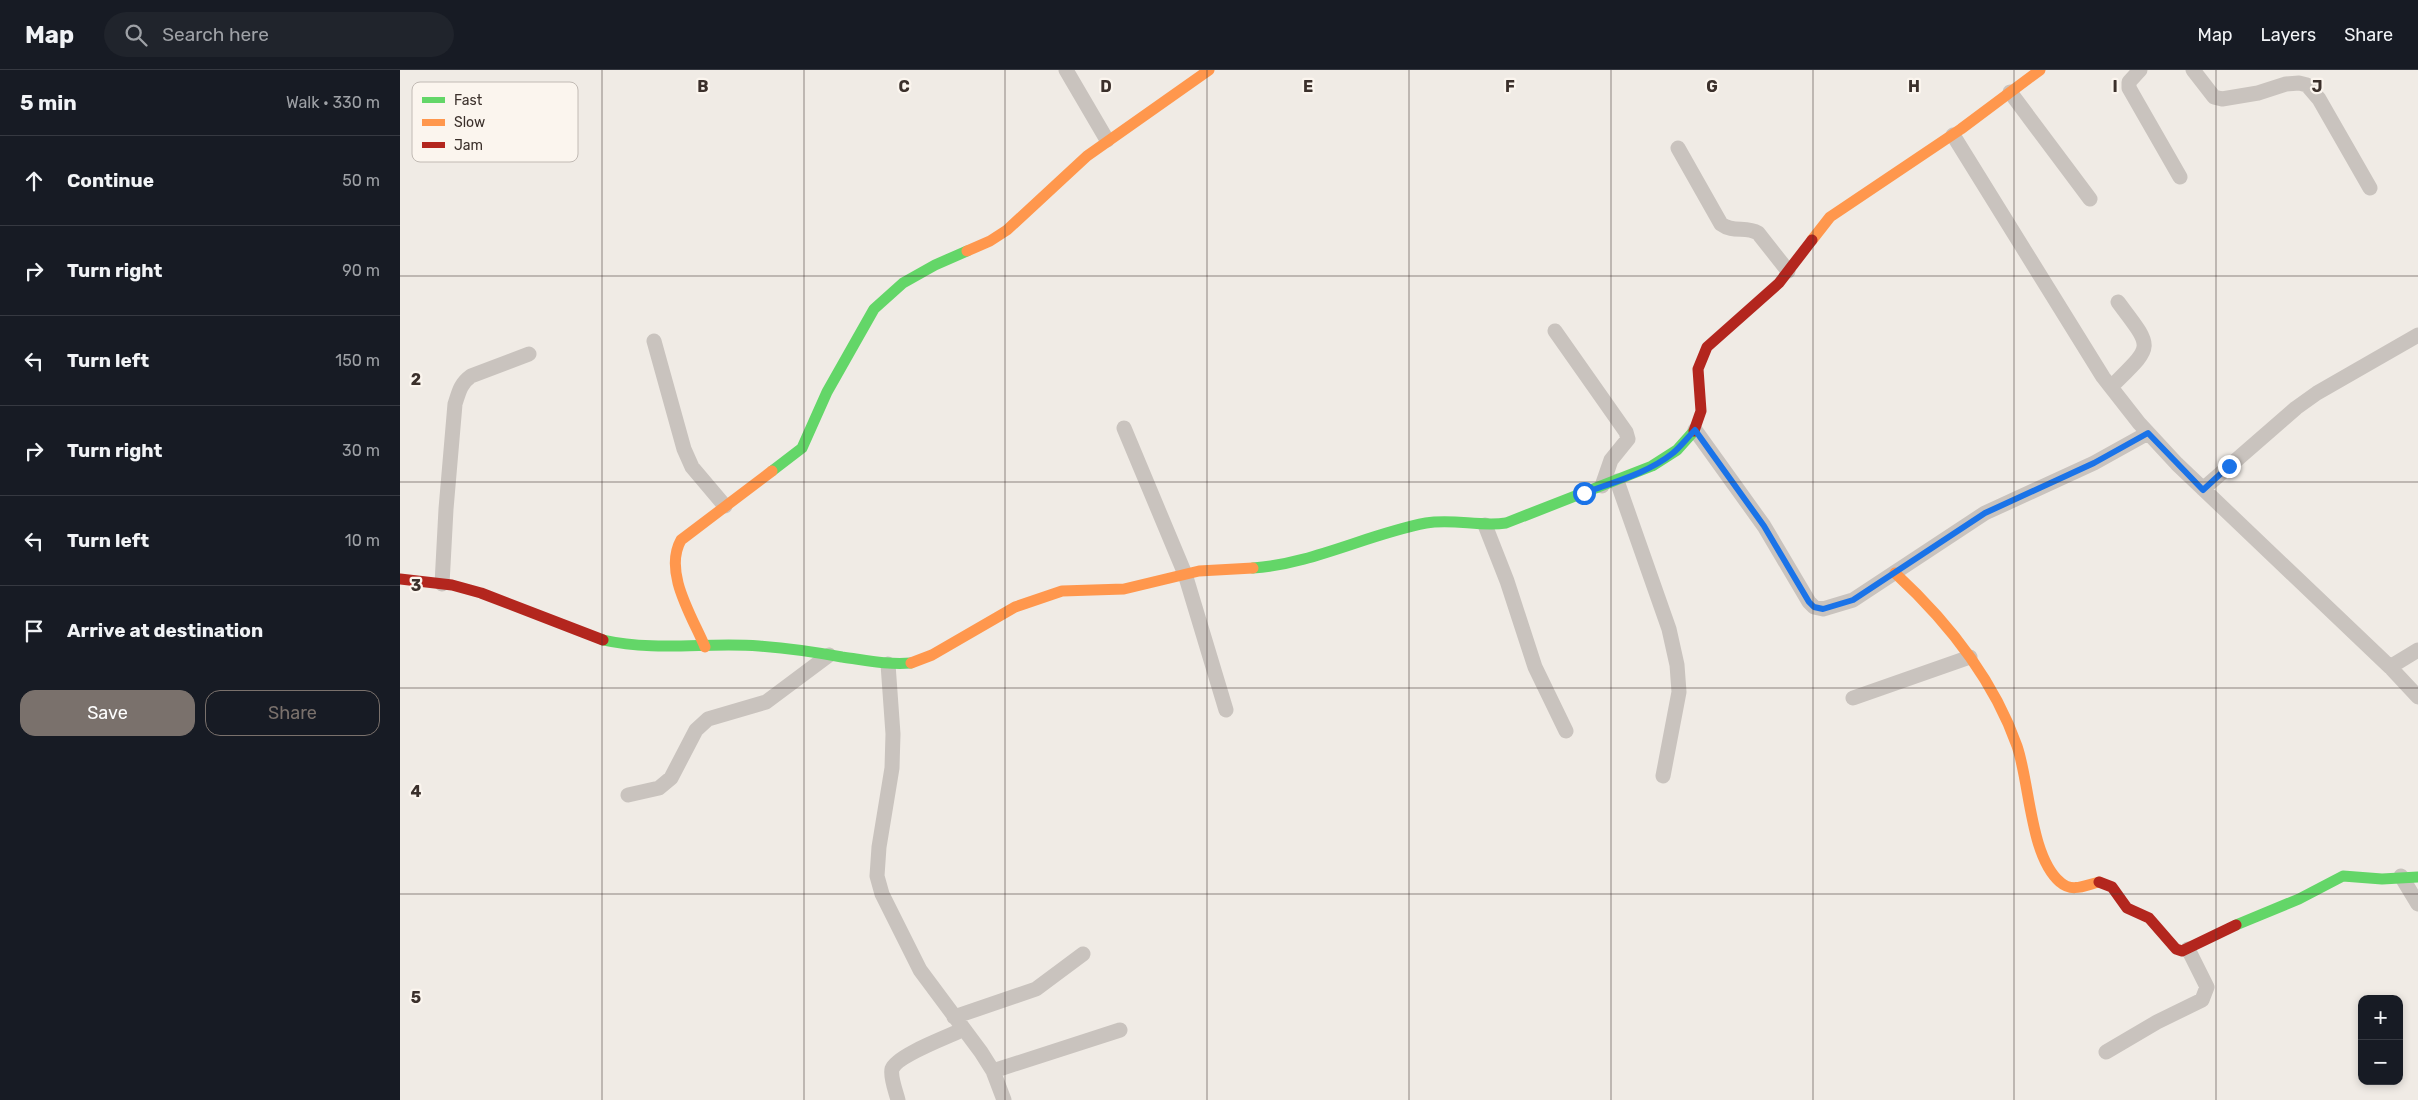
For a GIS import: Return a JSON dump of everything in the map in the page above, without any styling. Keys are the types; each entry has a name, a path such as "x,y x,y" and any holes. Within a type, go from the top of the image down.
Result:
{"street":[{"path":"1066,70 1107,140"},
{"path":"705,647 677,583 673,564 675,551 681,540 802,448 827,392 874,308 903,283 935,265 990,241 1007,230 1107,140 1209,70"},
{"path":"400,579 442,584 480,593 597,640 628,646 663,648 756,646 793,648 888,664 910,663 932,655 1015,606 1062,591 1124,589 1185,574 1221,569 1285,565 1377,535 1427,523 1446,521 1485,525 1506,523 1617,481 1662,461 1675,452 1695,430 1699,422 1697,372 1699,360 1707,347 1765,298 1830,217 1953,135 2040,70"},
{"path":"2140,70 2129,82 2130,88 2180,177"},
{"path":"2193,70 2214,97 2222,99 2258,93 2286,84 2299,83 2307,85 2319,99 2370,188"},
{"path":"2010,92 2090,199"},
{"path":"1953,135 2111,386 2148,433 2203,490 2390,667 2418,697"},
{"path":"1678,148 1721,224 1728,229 1752,230 1758,233 1788,271"},
{"path":"2111,386 2135,363 2145,348 2145,341 2141,333 2118,302"},
{"path":"1555,331 1626,432 1628,438 1611,460 1602,486"},
{"path":"2203,490 2296,408 2316,393 2418,335"},
{"path":"654,341 684,449 692,467 725,506"},
{"path":"442,584 446,509 456,404 463,382 471,376 529,354"},
{"path":"1124,428 1185,574 1226,710"},
{"path":"1695,430 1764,526 1803,593 1814,607 1823,609 1853,600 1985,513 2094,463 2148,433"},
{"path":"1617,481 1669,629 1677,665 1679,692 1663,776"},
{"path":"1485,525 1507,581 1535,667 1566,731"},
{"path":"1895,573 1932,608 1970,657 1999,707 2017,747 2025,776 2039,848 2051,873 2065,886 2074,888 2104,882 2109,884 2126,907 2148,917 2176,949 2182,951 2232,927 2308,895 2343,876 2351,875 2382,879 2401,876 2418,877"},
{"path":"2390,667 2418,650"},
{"path":"628,795 659,788 665,784 677,768 696,730 708,719 766,702 830,655"},
{"path":"1853,698 1970,657"},
{"path":"888,664 894,734 892,768 879,847 877,876 882,894 920,970 993,1071 1004,1100"},
{"path":"2401,876 2418,904"},
{"path":"2106,1052 2157,1022 2202,1000 2207,987 2188,949"},
{"path":"898,1100 892,1074 892,1068 897,1064 959,1023 1036,989 1082,954"},
{"path":"993,1071 1120,1030"}],"traffic: fast":[{"path":"772,471 802,448 827,392 874,309 903,283 935,265 967,251"},
{"path":"1253,568 1297,561 1383,534 1426,523 1446,521 1486,524 1506,523 1652,466 1677,450 1694,431"},
{"path":"603,640 623,644 662,646 759,646 801,650 876,662 911,663"},
{"path":"2236,925 2299,899 2343,876 2382,879 2418,877"}],"traffic: slow":[{"path":"967,251 990,241 1007,230 1087,156 1209,70"},
{"path":"1812,240 1830,217 1961,129 2040,70"},
{"path":"705,647 681,594 675,566 676,553 681,540 772,471"},
{"path":"911,663 932,655 1015,607 1062,591 1124,589 1199,571 1253,568"},
{"path":"1895,573 1950,631 1982,674 1995,697 2017,746 2037,838 2042,855 2050,870 2060,882 2069,887 2074,888 2099,882"}],"traffic: jam":[{"path":"1694,431 1701,411 1698,369 1707,347 1779,283 1812,240"},
{"path":"400,579 452,585 481,593 603,640"},
{"path":"2099,882 2112,887 2127,908 2149,918 2176,949 2182,951 2236,925"}],"route":[{"path":"1584,493 1638,473 1662,461 1675,452 1695,430 1764,526 1809,602 1814,607 1823,609 1853,600 1985,513 2014,498 2094,463 2148,433 2203,490 2229,466"}]}
